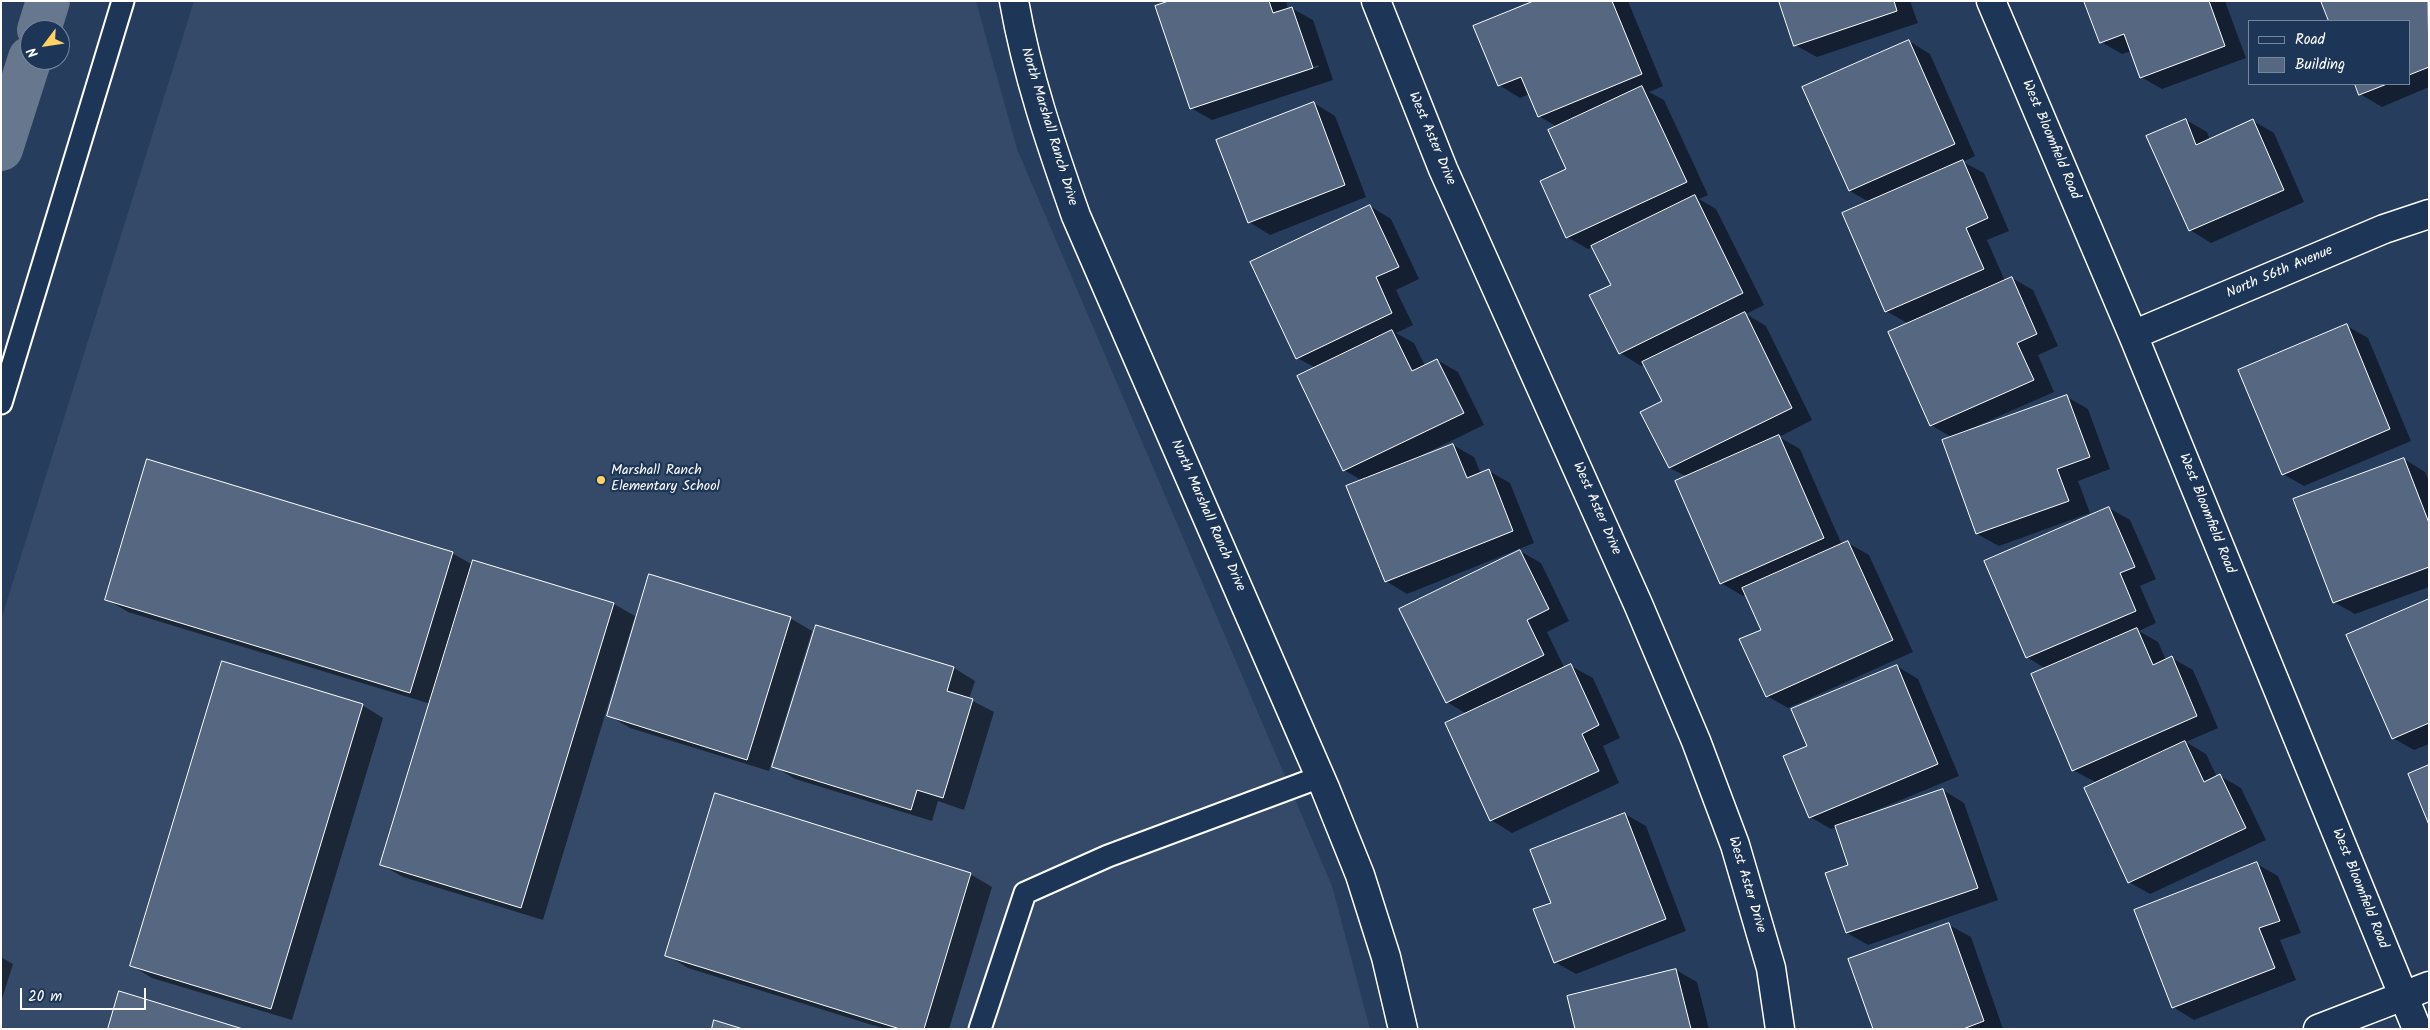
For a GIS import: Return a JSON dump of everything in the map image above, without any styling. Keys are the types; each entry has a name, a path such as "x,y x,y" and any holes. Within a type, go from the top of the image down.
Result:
{"street":[{"name":"North Marshall Ranch Drive","path":"1014,1 1020,36 1047,132 1076,216 1320,777 1360,875 1386,957 1403,1029"},
{"name":"West Aster Drive","path":"1376,1 1443,169 1638,604 1696,741 1735,845 1763,939 1771,968 1780,1029"},
{"name":"West Bloomfield Road","path":"1991,1 2133,335 2417,1029"},
{"name":"North 56th Avenue","path":"2133,335 2384,229 2429,214"},
{"path":"2318,1029 2429,986"}],"lane":[{"path":"1,403 123,1"},
{"path":"980,1029 1025,893 1108,856 1320,777"}],"shaded area":[{"name":"Marshall Ranch Elementary School","path":"194,1 976,1 1017,149 1332,886 1370,1029 1,1029 1,620"}],"building":[{"path":"1169,1 1269,1 1273,13 1292,7 1313,68 1190,109 1155,6"},
{"path":"1534,1 1612,1 1642,74 1538,117 1521,77 1498,86 1473,26"},
{"path":"1779,1 1894,1 1897,11 1794,46"},
{"path":"2084,1 2209,1 2225,46 2140,78 2124,34 2100,43"},
{"path":"2321,1 2428,1 2429,67 2410,75 2410,20 2329,20"},
{"path":"1909,40 1955,144 1849,191 1802,87"},
{"path":"2355,85 2384,85 2359,95"},
{"path":"1642,86 1687,182 1566,238 1540,181 1566,169 1548,130"},
{"path":"1314,102 1345,185 1248,223 1216,140"},
{"path":"2186,119 2196,145 2253,119 2284,190 2189,231 2146,136"},
{"path":"1963,160 1988,218 1966,228 1984,269 1885,312 1842,213"},
{"path":"1695,195 1743,293 1619,354 1589,295 1611,285 1591,246"},
{"path":"1370,205 1399,267 1376,277 1392,313 1296,359 1250,262"},
{"path":"2012,277 2037,334 2017,343 2034,380 1930,426 1888,332"},
{"path":"1745,312 1792,408 1669,468 1640,412 1662,401 1642,362"},
{"path":"2347,324 2390,429 2282,475 2238,370"},
{"path":"1392,330 1412,371 1437,359 1464,413 1343,471 1297,376"},
{"path":"2067,395 2090,457 2057,469 2069,501 1976,534 1942,440"},
{"path":"1779,435 1824,538 1720,584 1675,481"},
{"path":"1453,444 1467,478 1489,469 1513,531 1385,582 1346,486"},
{"path":"2404,458 2429,523 2429,567 2333,603 2293,499"},
{"path":"147,459 453,552 410,693 105,600"},
{"path":"2109,507 2135,567 2120,573 2136,611 2026,658 1984,561"},
{"path":"1848,541 1893,640 1766,697 1739,639 1761,630 1742,588"},
{"path":"1520,550 1549,609 1527,620 1544,655 1446,703 1399,609"},
{"path":"473,560 614,603 521,908 380,865"},
{"path":"649,574 791,617 747,760 607,716"},
{"path":"2429,599 2429,723 2392,739 2346,635"},
{"path":"816,625 954,667 947,691 973,699 943,798 917,790 911,810 772,767"},
{"path":"2137,628 2153,665 2172,656 2197,716 2072,771 2031,674"},
{"path":"222,661 363,704 271,1009 130,966"},
{"path":"1571,664 1599,725 1582,734 1599,771 1490,821 1445,723"},
{"path":"1897,665 1938,764 1809,818 1783,756 1807,746 1791,709"},
{"path":"2185,741 2204,782 2220,774 2246,828 2128,883 2084,788"},
{"path":"2429,765 2429,825 2408,774"},
{"path":"1943,789 1978,888 1846,933 1825,873 1848,865 1835,826"},
{"path":"715,793 971,873 924,1029 900,1029 665,956"},
{"path":"1625,813 1666,919 1554,963 1533,909 1551,903 1530,850"},
{"path":"2257,862 2280,921 2259,928 2275,968 2172,1008 2134,910"},
{"path":"1949,923 1984,1021 1963,1029 1873,1029 1848,959"},
{"path":"1676,969 1691,1029 1575,1029 1567,996"},
{"path":"119,991 243,1029 108,1029"},
{"path":"714,1020 743,1029 712,1029"}],"waterway":[{"path":"42,20 48,1"},
{"path":"1,149 26,70"}],"place":[{"name":"Marshall Ranch Elementary School","path":"601,480"}]}
